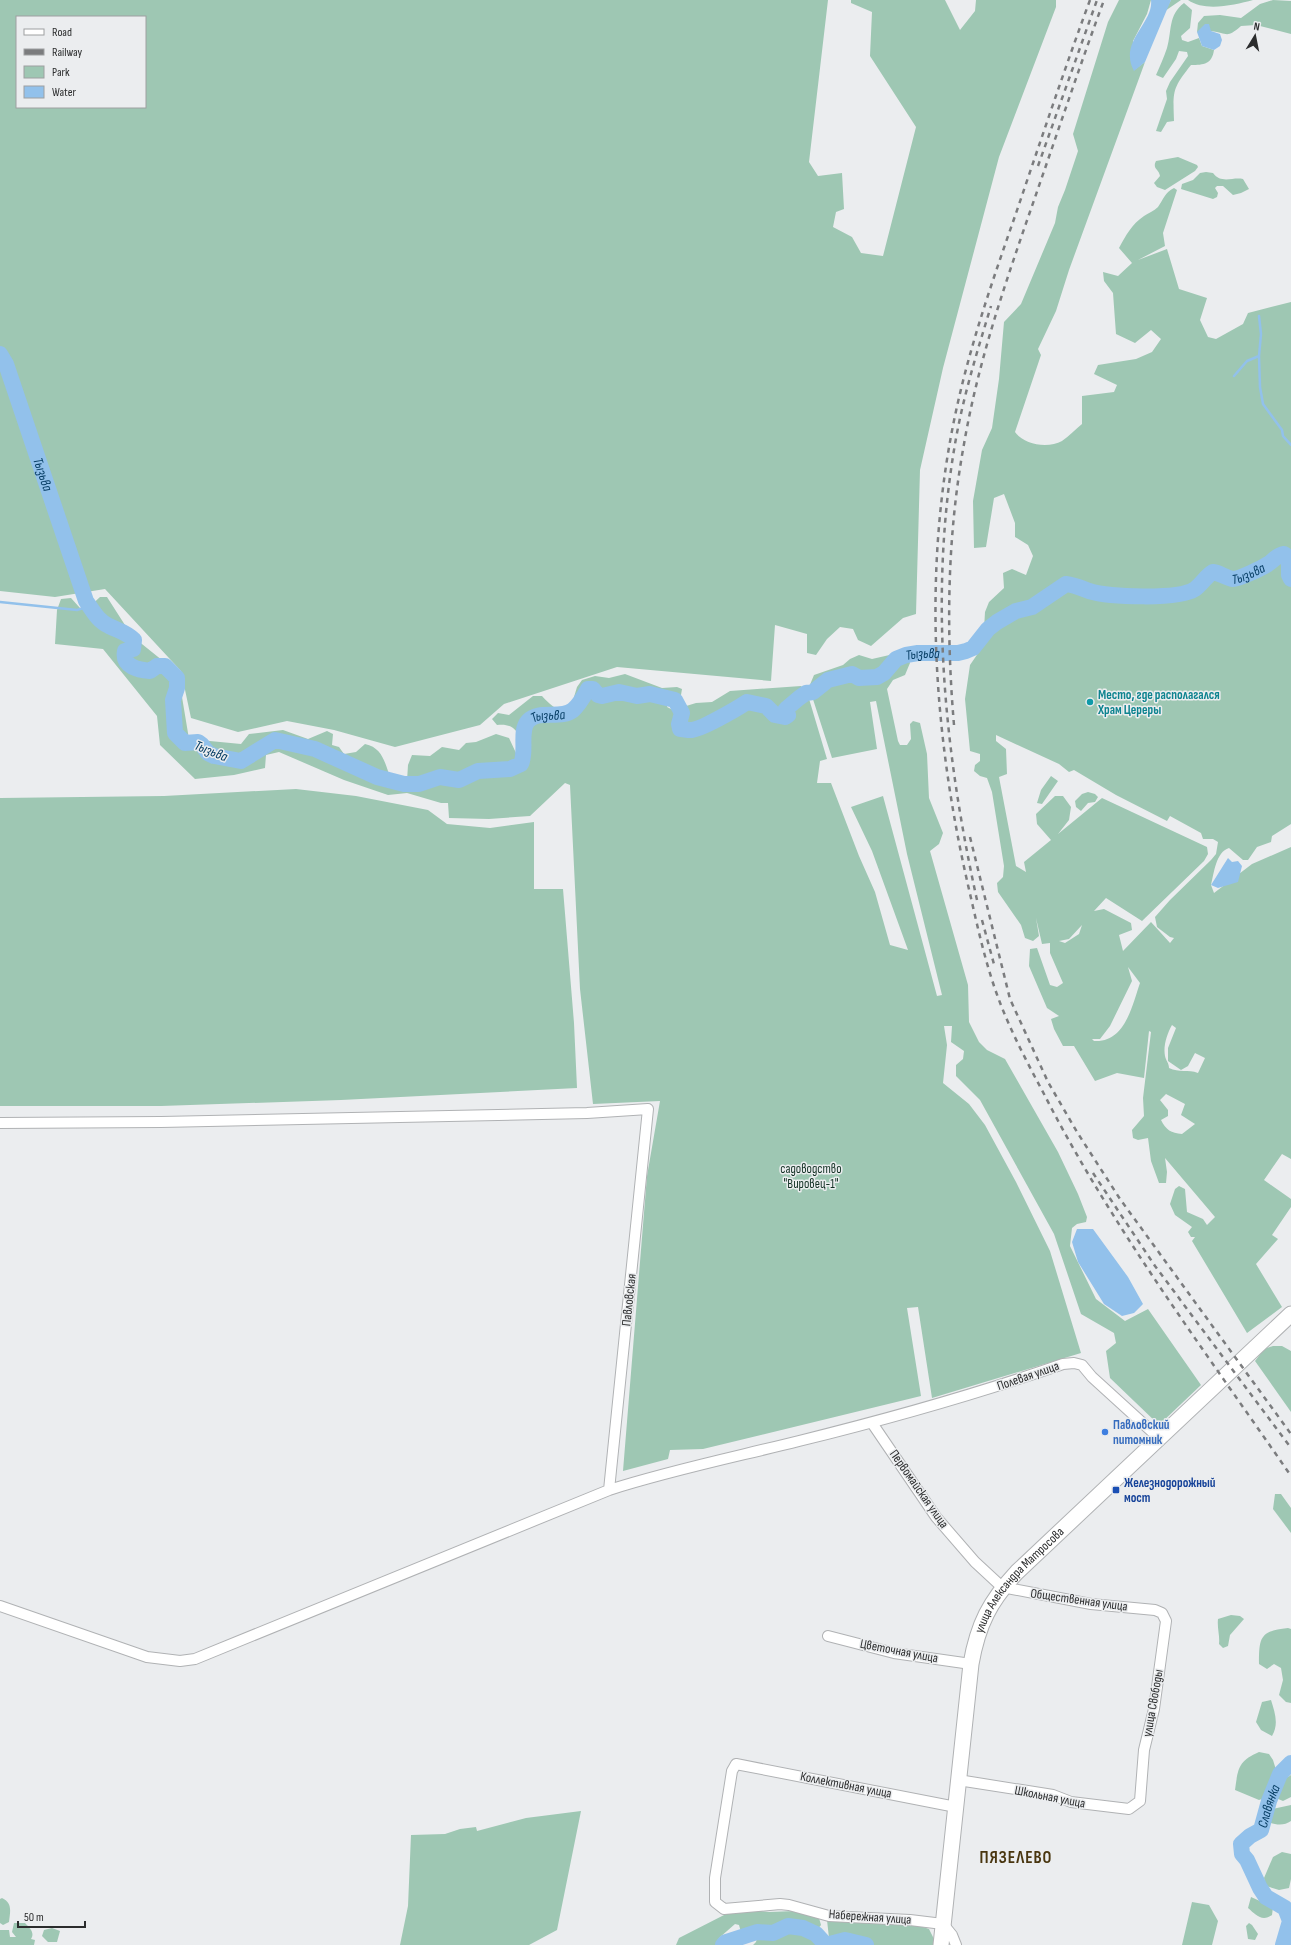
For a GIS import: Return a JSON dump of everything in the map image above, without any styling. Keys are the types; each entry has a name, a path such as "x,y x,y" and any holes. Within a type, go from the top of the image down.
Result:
{"main road":[{"name":"улица Александра Матросова","path":"941,1945 971,1664 977,1632 983,1617 1002,1588 1291,1314"}],"street":[{"name":"Павловская","path":"0,1123 177,1122 587,1113 648,1109 609,1490"},
{"name":"Полевая улица","path":"0,1606 147,1656 180,1661 194,1659 609,1490 669,1472 872,1423 1002,1385 1063,1364 1082,1364 1092,1377 1159,1438"},
{"name":"Первомайская улица","path":"872,1423 936,1517 975,1562 1002,1588"},
{"name":"Общественная улица","path":"1002,1588 1091,1604 1156,1610"},
{"name":"улица Свободы","path":"1140,1802 1144,1750 1154,1709 1166,1620 1162,1613 1156,1610"},
{"name":"Цветочная улица","path":"828,1636 894,1653 971,1664"},
{"name":"Коллективная улица","path":"724,1909 715,1902 715,1878 732,1771 736,1764 956,1807"},
{"name":"Школьная улица","path":"958,1780 1052,1795 1071,1802 1129,1809 1140,1802"},
{"name":"Набережная улица","path":"724,1909 785,1904 829,1916 910,1920 943,1924"},
{"path":"943,1924 952,1935 956,1945"}],"green space":[{"path":"0,0 828,0 809,162 818,176 842,173 844,209 836,212 833,227 852,237 861,253 883,256 916,127 870,56 872,12 851,3 851,0 945,0 960,30 975,11 976,0 1056,0 1056,7 999,157 943,368 920,470 916,614 903,618 871,646 858,640 853,629 840,627 827,639 816,655 807,653 807,634 775,625 771,681 617,667 504,704 480,725 395,747 334,730 287,721 238,732 191,718 181,671 105,589 55,597 0,591"},
{"path":"1119,0 1151,0 1147,14 1133,41 1134,70 1145,62 1069,270 1056,311 1038,349 1041,355 1015,432 1030,443 1050,445 1062,441 1082,424 1082,396 1114,392 1117,385 1094,374 1098,365 1136,359 1152,352 1161,339 1151,330 1135,343 1116,334 1113,293 1104,281 1103,272 1118,276 1132,263 1119,248 1136,223 1144,216 1155,210 1166,194 1174,188 1177,190 1163,233 1165,246 1138,260 1167,249 1179,289 1207,298 1200,320 1208,337 1216,339 1243,324 1248,313 1291,302 1291,824 1272,836 1271,842 1257,847 1248,860 1243,860 1229,848 1225,850 1218,858 1211,885 1214,893 1252,864 1291,847 1291,1159 1282,1154 1264,1180 1291,1199 1291,1207 1272,1235 1278,1239 1256,1264 1282,1307 1247,1333 1192,1241 1195,1237 1191,1237 1188,1232 1192,1227 1175,1215 1170,1204 1175,1189 1179,1186 1185,1189 1187,1212 1203,1219 1207,1225 1215,1217 1165,1158 1167,1172 1166,1183 1159,1183 1151,1161 1148,1138 1138,1140 1133,1138 1132,1130 1144,1116 1143,1098 1151,1032 1149,1031 1144,1078 1117,1073 1095,1081 1074,1046 1063,1046 1054,1029 1051,1019 1059,1016 1047,1008 1029,966 1030,949 1037,948 1050,985 1057,987 1063,983 1050,953 1050,943 1042,944 1036,918 1039,936 1033,941 1025,938 1021,925 998,892 997,883 1003,877 1004,866 992,792 987,778 980,776 974,771 975,765 980,761 980,754 970,751 965,699 970,665 983,646 985,612 989,602 1004,588 1003,573 1012,569 1026,575 1033,556 1028,545 1015,537 1015,523 1004,494 994,498 986,547 974,548 973,501 982,450 992,428 999,379 1004,322 1021,304 1055,223 1058,207 1078,151 1073,134 1108,22","holes":["996,735 1059,764 1069,772 1074,770 1116,795 1167,821 1170,816 1201,833 1203,839 1213,839 1218,842 1216,854 1211,860 1170,900 1155,917 1157,927 1170,937 1174,938 1170,943 1151,922 1123,951 1119,935 1132,930 1131,923 1104,909 1094,911 1106,898 1142,921 1204,861 1208,854 1207,847 1102,798 1058,834 1069,820 1071,807 1063,796 1055,796 1036,814 1037,824 1051,840 1024,862 1026,872 1016,866 999,777 1007,774 1006,749 996,741","1082,925 1079,934 1065,943 1059,941 1069,939","1128,967 1140,983 1126,1021 1120,1030 1113,1036 1105,1040 1094,1041 1092,1039 1100,1039 1110,1026 1132,981","1172,1025 1176,1028 1168,1048 1168,1061 1181,1070 1188,1066 1195,1053 1205,1058 1198,1073 1169,1068 1165,1058 1165,1044","1166,1094 1185,1104 1181,1115 1195,1124 1182,1134 1172,1132 1167,1129 1161,1120 1168,1116 1168,1110 1160,1100"]},
{"path":"1171,0 1181,0 1165,11"},
{"path":"1188,0 1253,0 1237,4 1211,7 1195,4"},
{"path":"1273,0 1291,1 1291,34 1256,25 1241,26 1229,34 1208,31 1197,32 1198,23 1204,16 1220,15 1241,18 1260,4"},
{"path":"1184,3 1192,10 1190,28 1181,36 1182,40 1188,42 1199,38 1202,46 1214,50 1213,55 1207,63 1191,65 1180,80 1174,96 1174,121 1167,122 1161,132 1156,131 1167,99 1166,91 1170,82 1188,56 1187,52 1179,51 1176,59 1163,78 1156,75 1169,42 1173,18 1175,13"},
{"path":"1178,157 1197,165 1198,167 1195,171 1165,190 1157,187 1154,183 1160,176 1155,167 1156,161"},
{"path":"1200,173 1213,173 1223,179 1243,179 1249,189 1233,195 1223,186 1217,186 1215,188 1218,193 1217,197 1213,199 1181,189 1182,184 1193,180"},
{"name":"садоводство \"Вировец-1\"","path":"100,597 107,597 132,636 178,673 189,739 241,744 249,734 283,730 308,739 327,731 333,734 332,745 339,747 344,754 356,752 365,744 376,749 383,758 392,782 400,784 407,781 408,765 412,755 430,756 442,747 459,750 466,743 476,742 496,734 509,738 516,753 522,753 525,744 517,732 507,725 497,725 492,719 498,713 509,715 533,696 542,696 559,710 568,710 577,703 574,697 577,687 582,680 595,676 609,678 625,674 662,688 677,687 682,689 681,695 668,702 667,707 673,710 696,703 712,702 730,691 801,686 807,692 827,759 820,761 817,783 831,783 859,856 875,892 890,945 908,950 872,851 851,807 883,796 937,996 942,995 907,854 876,701 870,702 877,749 832,758 809,687 814,675 843,665 850,659 859,655 872,659 907,651 910,663 905,675 893,680 887,689 900,745 907,745 911,739 910,724 913,721 920,723 927,754 929,798 943,833 939,844 930,851 968,985 969,1022 979,1042 987,1050 1005,1059 1058,1152 1078,1194 1087,1217 1086,1222 1077,1224 1072,1228 1070,1246 1096,1299 1125,1321 1148,1309 1201,1385 1159,1425 1110,1378 1106,1351 1116,1343 1114,1333 1081,1314 1054,1234 980,1100 956,1076 956,1065 963,1059 964,1051 951,1042 952,1026 944,1026 947,1045 943,1083 969,1104 985,1125 1016,1182 1050,1251 1081,1353 932,1398 918,1307 907,1308 921,1396 703,1449 670,1450 668,1459 623,1471 647,1176 660,1101 593,1104 580,989 570,785 565,783 530,816 489,819 449,818 448,803 441,803 407,793 388,795 344,780 279,752 266,755 265,768 234,775 195,779 160,745 157,716 103,649 55,644 57,610 61,599 71,598 80,608 87,609"},
{"path":"1051,776 1058,781 1042,804 1037,803 1041,790"},
{"path":"296,789 356,796 428,810 447,824 490,828 534,822 534,889 563,889 574,1023 577,1088 341,1100 161,1106 0,1106 0,798 164,796"},
{"path":"1088,792 1095,794 1098,797 1095,802 1088,803 1081,811 1076,807 1075,801 1082,794"},
{"path":"1273,1346 1282,1346 1291,1351 1291,1412 1255,1361 1264,1349"},
{"path":"1275,1494 1281,1494 1291,1508 1291,1533 1273,1509"},
{"path":"1231,1615 1240,1616 1244,1619 1230,1635 1228,1646 1223,1648 1219,1644 1218,1619"},
{"path":"1288,1628 1291,1629 1291,1703 1286,1702 1279,1695 1283,1680 1281,1668 1274,1664 1267,1669 1259,1664 1260,1647 1263,1637 1272,1631"},
{"path":"1271,1700 1276,1723 1272,1736 1261,1730 1256,1722 1262,1702"},
{"path":"1259,1752 1269,1754 1273,1760 1277,1773 1288,1777 1291,1775 1291,1797 1283,1801 1271,1796 1259,1800 1235,1790 1240,1766 1252,1755"},
{"path":"1291,1805 1291,1821 1286,1824 1274,1824 1268,1822 1268,1810"},
{"path":"581,1811 557,1930 529,1945 400,1945 408,1906 411,1835 445,1834 460,1829 476,1827 477,1831 526,1818"},
{"path":"1282,1852 1291,1854 1291,1879 1289,1888 1279,1890 1266,1886 1264,1878 1273,1857"},
{"path":"1251,1897 1273,1907 1272,1915 1262,1918 1248,1908"},
{"path":"2,1898 8,1902 10,1911 9,1922 3,1925 0,1923 0,1899"},
{"path":"1192,1902 1209,1905 1218,1921 1212,1945 1182,1945"},
{"path":"753,1910 769,1912 796,1911 819,1918 821,1925 814,1934 815,1939 826,1945 753,1945 756,1942 758,1935 754,1931 741,1932 739,1925 735,1924 719,1938 717,1945 676,1945 679,1938 726,1914"},
{"path":"827,1920 905,1921 929,1929 934,1939 934,1945 834,1945 849,1944 851,1940 849,1936 829,1938"},
{"path":"14,1923 25,1923 29,1927 32,1933 31,1939 35,1940 34,1945 0,1945 0,1930 9,1930 10,1937 16,1937 12,1932"},
{"path":"1249,1923 1258,1934 1255,1940 1248,1939 1246,1926"},
{"path":"52,1928 60,1931 57,1942 48,1942 42,1936 44,1930"}],"water":[{"path":"1151,0 1171,0 1145,62 1134,71 1130,61 1130,51 1133,42 1147,17"},
{"path":"1205,24 1209,24 1211,31 1220,34 1222,40 1220,46 1214,50 1202,46 1197,32"},
{"path":"1228,858 1232,862 1238,861 1242,866 1238,882 1218,888 1211,885"},
{"path":"1077,1229 1093,1229 1128,1277 1143,1304 1134,1313 1122,1316 1104,1304 1078,1262 1072,1242"}],"waterway":[{"path":"1259,316 1261,334 1259,356 1260,387 1263,404 1282,430 1283,436 1291,445"},
{"name":"Тызьва","path":"0,354 6,364 86,601 102,621 125,633 134,640 133,649 125,651 126,661 132,667 150,671 157,666 165,666 177,678 177,688 173,700 175,733 185,743 198,742 208,753 214,756 241,761 275,740 315,749 377,777 404,784 419,784 440,777 459,780 478,771 510,769 521,764 523,759 523,736 525,725 528,721 533,717 568,713 577,706 588,689 593,689 598,695 602,696 619,692 637,696 650,694 675,700 682,713 679,724 680,729 690,730 701,727 747,702 766,706 775,715 785,717 788,715 786,709 806,693 813,692 828,680 852,674 859,678 877,677 884,673 896,659 906,655 918,653 958,653 973,648 988,629 997,622 1016,611 1032,607 1066,584 1089,591 1112,595 1174,595 1195,589 1213,572 1236,579 1261,568 1284,554 1289,558 1289,575 1291,579"},
{"path":"1234,376 1247,361 1259,356"},
{"path":"0,602 77,610 90,606"},
{"name":"Славянка","path":"1283,1945 1290,1921 1285,1908 1266,1897 1260,1888 1247,1860 1242,1854 1241,1844 1250,1836 1261,1830 1269,1801 1280,1774 1291,1763"},
{"path":"723,1945 726,1942 757,1932 773,1933 788,1926 803,1928 816,1934 826,1945 845,1940 866,1945"}],"railway":[{"path":"1090,0 998,264 983,310 958,402 947,462 939,522 936,583 936,644 946,765 968,885 982,943 999,1000 1020,1048 1071,1144 1130,1241 1193,1336 1291,1476"},
{"path":"1038,166 1097,0"},
{"path":"954,725 951,690 949,619 951,549 958,479 970,413 1002,294 1104,0"},
{"path":"977,900 956,787 949,730 944,673 942,616 943,558 947,501 958,426 991,306"},
{"path":"970,837 1010,999 1048,1082 1077,1132 1120,1199 1291,1434"},
{"path":"982,920 995,968"},
{"path":"1093,1173 1155,1266 1291,1448"}],"place":[{"name":"Место, где располагался Храм Цереры","path":"1090,702"},
{"name":"Павловский питомник","path":"1105,1432"},
{"name":"Железнодорожный мост","path":"1116,1490"}],"district":[{"name":"ПЯЗЕЛЕВО","path":"1016,1858"}]}
